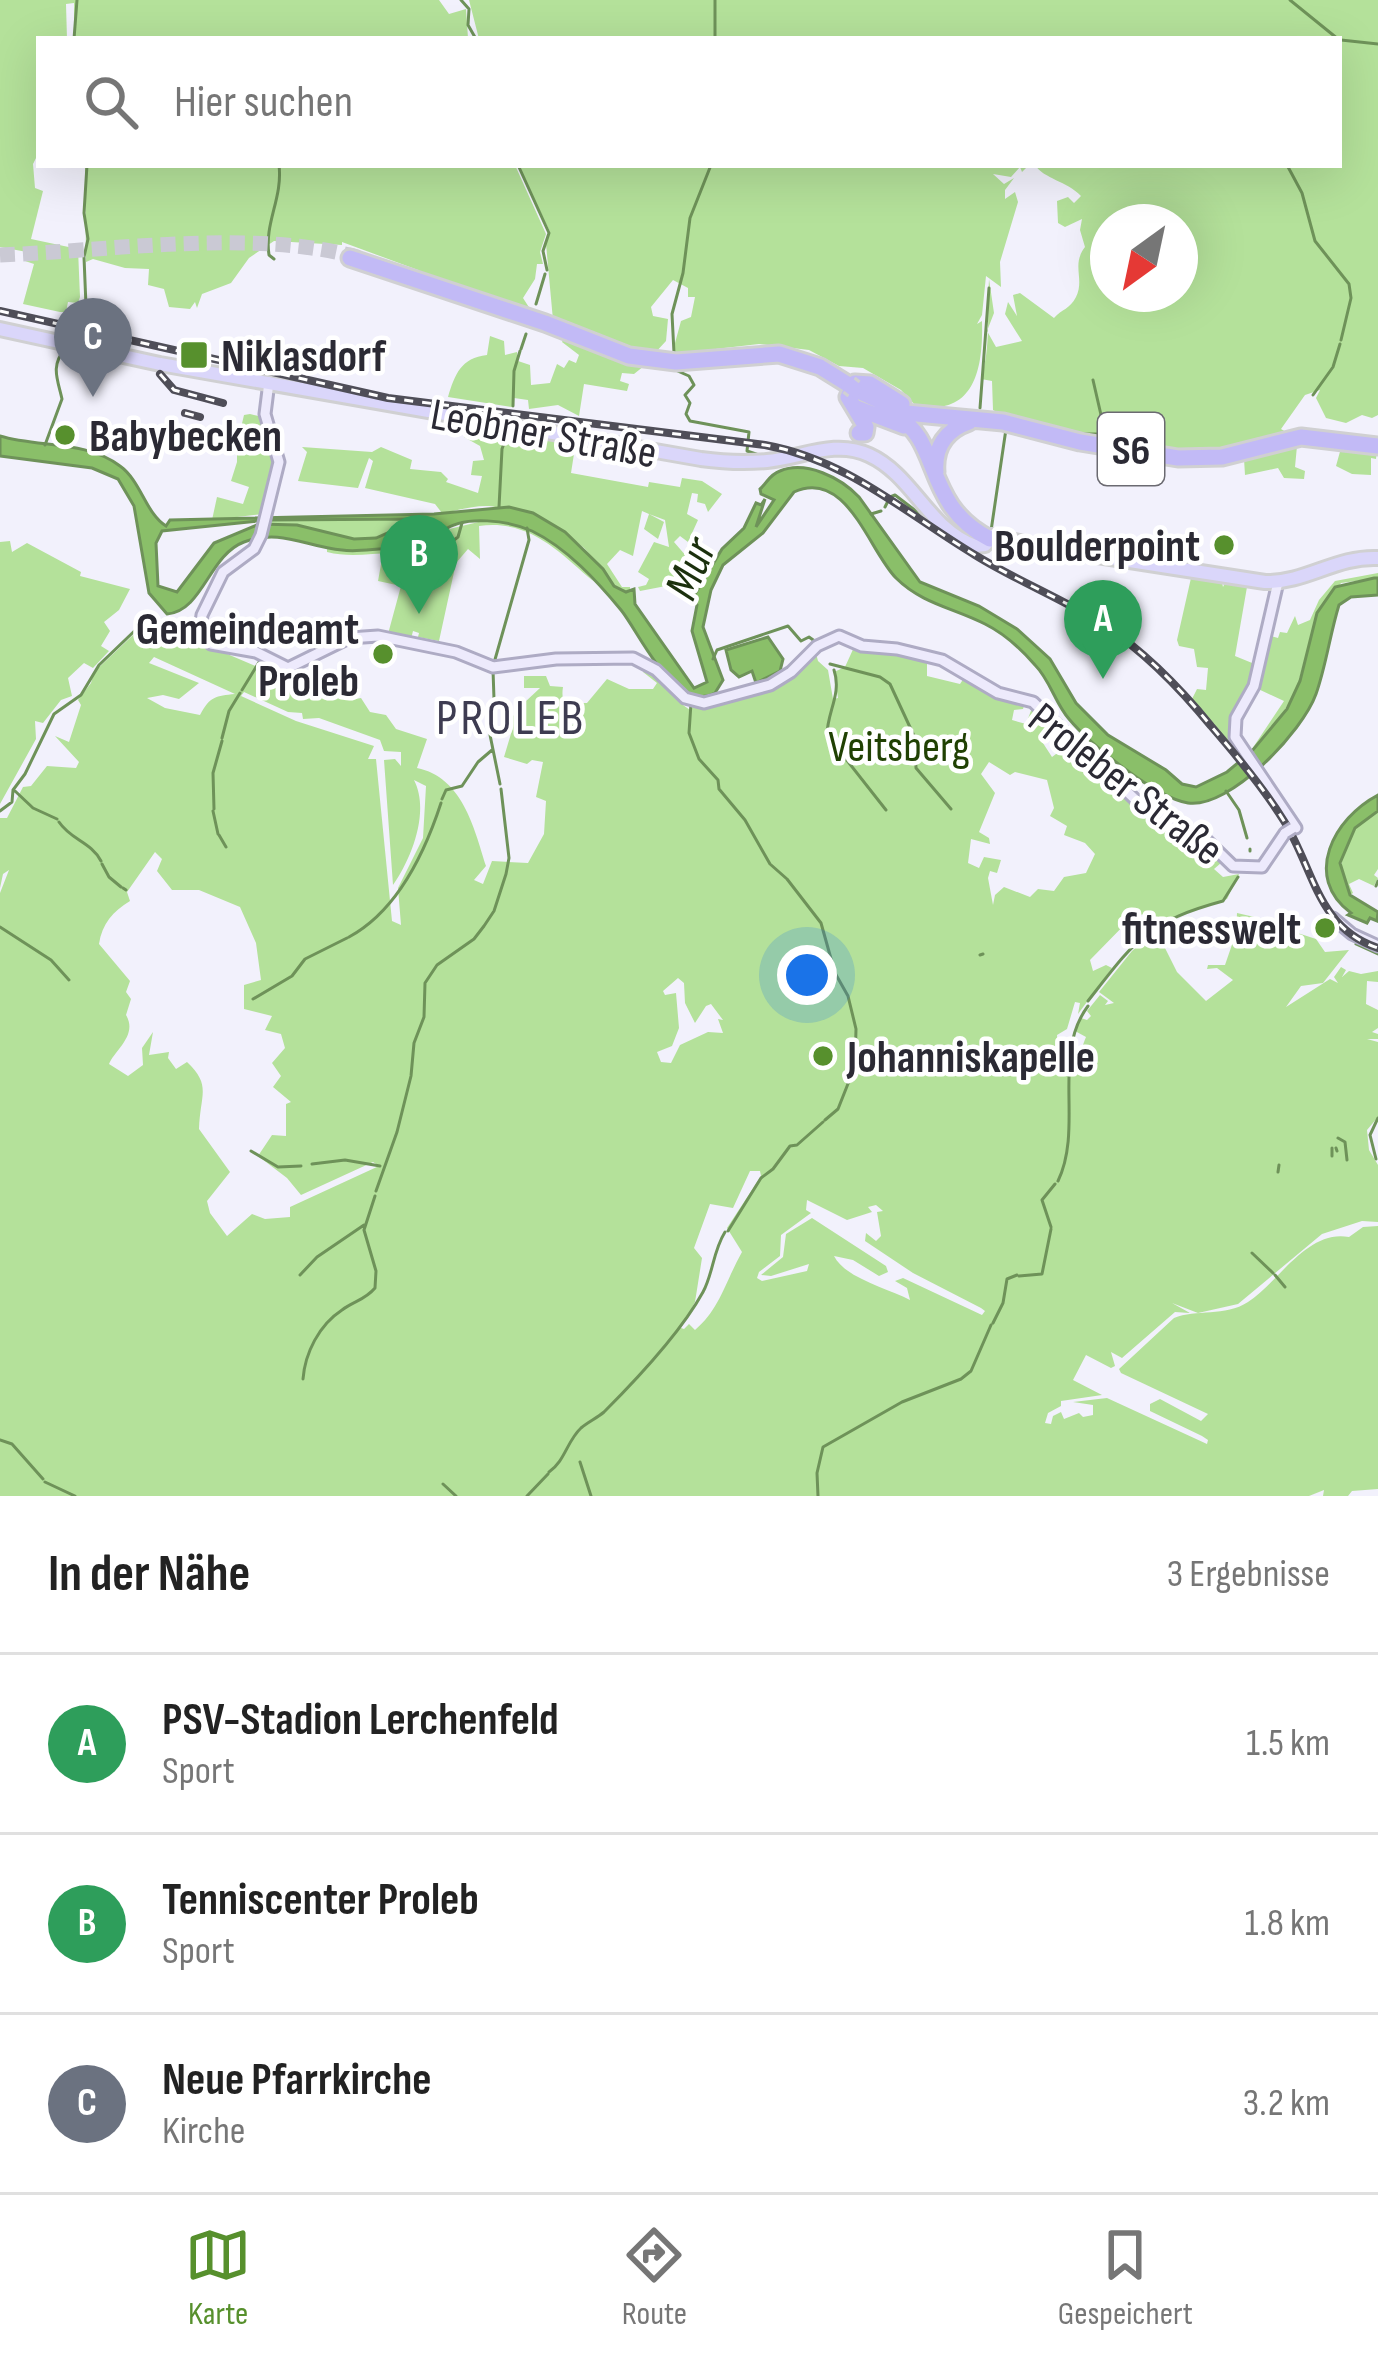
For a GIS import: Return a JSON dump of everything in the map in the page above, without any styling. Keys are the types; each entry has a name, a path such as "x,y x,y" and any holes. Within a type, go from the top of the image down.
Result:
{"highway":[{"name":"S6","path":"356,259 648,358 778,354 820,367 854,391 905,413 1001,420"},
{"name":"S6","path":"676,360 765,350 798,355 820,364 854,391 893,406 1001,420 1081,439 1189,456 1222,453 1286,435 1378,444"},
{"path":"820,364 886,386 922,413 940,486 984,540"},
{"path":"854,391 866,427 857,441"},
{"path":"854,391 909,423 946,501 984,540"},
{"path":"940,486 935,461 942,442 958,426 1001,420"}],"main road":[{"name":"Leobner Straße","path":"0,328 182,368 671,454 766,461 857,441"},
{"name":"Proleber Straße","path":"269,382 266,416 279,462 257,545 225,569 203,611 200,628 211,644 256,652 288,668 361,636 392,637 459,652 492,667 556,658 633,658 656,670 690,700 725,699 770,685 813,649 839,636 858,645 916,653 959,668 998,694 1033,702 1140,804 1200,835 1224,859 1244,867 1264,866 1291,829 1290,814 1235,737 1236,718 1254,686 1277,586"},
{"path":"857,441 891,469 945,528 984,540 1256,585 1277,586 1344,559 1378,560"},
{"path":"984,540 1277,586"},
{"path":"1334,918 1352,934 1378,946"}],"green space":[{"path":"0,0 439,0 449,14 466,9 468,36 74,36 74,3 66,4 67,36 36,36 33,164 35,188 43,191 31,239 78,249 78,303 68,302 66,312 23,304 34,264 25,261 27,252 0,247"},
{"path":"469,0 1378,0 1378,415 1362,415 1346,423 1326,418 1316,398 1320,390 1305,395 1281,429 1286,432 1233,449 1191,454 1109,443 993,410 992,381 981,379 988,333 996,347 1022,341 1005,314 1008,302 1017,316 1013,295 1020,293 1054,318 1076,297 1079,260 1085,247 1082,219 1065,227 1058,223 1057,201 1068,197 1074,203 1081,196 1038,168 1342,168 1342,36 478,36"},
{"path":"85,168 516,168 546,234 540,252 543,264 537,264 535,279 523,298 532,312 448,287 418,270 342,242 274,241 249,258 231,283 202,294 197,308 195,302 190,309 169,307 164,289 148,285 149,269 93,259 86,262"},
{"path":"519,168 1019,168 1011,177 993,174 1004,184 1014,178 1005,199 1015,192 1018,202 1000,262 1001,287 986,276 977,324 982,321 975,377 961,398 935,407 965,411 915,405 901,390 863,368 839,366 809,350 759,344 672,354 681,321 691,317 695,297 688,297 688,288 673,280 651,307 653,316 668,319 666,341 654,354 553,320 546,244 550,232"},
{"path":"989,279 994,313 988,328"},
{"path":"566,334 656,364 634,374 622,373 620,381 629,384 627,391 584,384 579,416 558,405 529,409 528,400 514,398 512,407 448,397 460,368 487,355 490,336 504,341 505,355 517,352 518,361 530,365 531,385 550,383 557,364 564,368 569,360 576,363 579,355 562,342"},
{"path":"244,415 263,417 276,469 263,514 212,520 217,497 243,504 249,487 231,481 237,445 241,446 244,437 240,432"},
{"path":"467,421 512,432 535,445 539,433 576,441 571,473 648,487 649,482 680,487 682,478 702,481 722,494 708,512 705,504 697,502 698,494 692,493 687,514 698,520 688,542 680,536 674,542 693,564 666,586 640,591 638,587 649,579 638,572 654,542 669,547 665,520 642,511 633,556 620,550 607,564 630,592 609,581 576,541 525,516 489,506 442,513 435,504 365,488 373,461 369,458 358,488 298,481 307,452 302,447 372,452 381,447 412,460 410,469 441,472 446,482 478,493 482,476 471,475 473,461 484,460 480,446 464,437"},
{"path":"1291,440 1377,449 1376,459 1371,458 1371,475 1352,474 1336,466 1341,448 1306,444 1297,446 1295,467 1305,471 1304,479 1284,478 1278,468 1245,475 1244,459"},
{"path":"649,514 664,522 658,539 644,529"},
{"path":"410,519 408,525 376,538 354,539 297,525 265,524 266,520"},
{"path":"487,520 518,527 546,540 593,581 529,533 479,526 480,559 468,549 456,563 439,641 418,637 413,631 411,639 388,634 401,586 378,581 382,559 404,563 405,554 327,552 327,548 404,547 426,552 423,556 427,557 442,541 445,530"},
{"path":"10,541 12,552 27,543 81,572 80,576 130,589 119,610 104,622 110,631 101,646 109,651 93,668 84,663 68,678 72,696 61,700 43,723 35,721 36,739 0,804 0,542"},
{"path":"1378,573 1378,578 1341,583 1315,619 1296,692 1248,755 1284,701 1256,688 1267,635 1278,638 1280,632 1287,633 1295,616 1298,625 1310,620 1335,581"},
{"path":"1191,578 1223,587 1225,583 1247,587 1235,656 1257,665 1255,679 1233,719 1237,754 1192,699 1197,689 1206,690 1208,668 1197,667 1194,649 1179,646 1177,640"},
{"name":"Veitsberg","path":"151,618 168,628 164,633 171,641 192,639 305,687 328,684 361,698 370,712 386,715 396,729 427,739 417,768 445,782 464,806 486,866 474,880 483,884 492,861 528,863 544,834 546,801 536,797 543,762 527,764 504,757 513,727 511,716 522,714 524,703 540,688 524,688 524,676 546,676 550,686 563,687 570,736 578,703 587,703 607,679 629,689 653,689 657,683 643,672 648,667 685,699 683,705 690,710 695,704 762,691 815,650 828,670 833,699 838,698 834,672 845,667 855,645 927,658 927,676 960,684 964,678 1006,701 1025,703 1023,709 1014,710 1012,720 1026,724 1032,708 1057,736 1041,740 1052,757 1060,751 1071,753 1075,745 1118,785 1199,836 1209,854 1221,863 1214,869 1223,877 1239,874 1227,899 1156,923 1142,935 1151,914 1134,915 1090,960 1093,971 1106,965 1112,968 1078,1014 1080,1003 1075,1002 1067,1029 1057,1035 1059,1067 1078,1058 1086,1037 1075,1031 1081,1018 1091,1016 1087,1011 1100,995 1108,1001 1105,1005 1114,1003 1099,992 1156,930 1177,972 1206,1001 1233,980 1217,968 1207,969 1208,965 1225,965 1237,913 1263,919 1260,939 1273,925 1316,939 1325,952 1349,950 1323,983 1301,986 1286,1007 1330,979 1338,983 1334,977 1341,967 1346,970 1342,977 1349,971 1378,971 1378,982 1367,981 1366,1004 1378,1010 1378,1028 1372,1032 1378,1039 1367,1039 1378,1042 1378,1117 1367,1130 1369,1150 1378,1165 1378,1222 1362,1221 1322,1234 1238,1304 1198,1313 1172,1303 1190,1313 1175,1312 1122,1358 1111,1352 1115,1366 1086,1355 1073,1380 1102,1395 1061,1401 1045,1423 1051,1424 1061,1412 1064,1419 1079,1413 1093,1415 1093,1405 1073,1402 1107,1398 1207,1444 1202,1436 1150,1411 1150,1404 1160,1399 1201,1421 1208,1414 1119,1369 1174,1318 1239,1307 1306,1249 1334,1237 1349,1237 1363,1227 1378,1226 1378,1489 1352,1491 1348,1496 1323,1496 1324,1490 1309,1496 0,1496 0,893 9,870 0,888 0,818 7,818 23,787 31,786 47,766 76,768 79,762 55,736 69,742 81,705 78,700 94,672","holes":["154,657 235,694 214,698 200,715 165,708 147,698 179,699 199,683 149,663","244,692 288,712 302,713 303,719 319,718 380,740 384,751 401,752 401,766 395,759 384,760 393,885 417,834 420,806 414,780 426,786 423,838 398,888 401,925 392,921 376,759 368,759 374,746 296,721 241,696","989,762 1010,775 1015,772 1047,780 1054,808 1050,816 1067,826 1064,835 1085,843 1095,854 1086,873 1064,877 1054,891 1038,889 1030,897 1004,887 993,905 988,878 990,871 997,873 1001,860 984,857 979,868 968,863 971,839 990,844 979,832 995,793 981,774","155,852 162,859 157,871 172,890 199,890 240,907 256,943 261,980 244,985 244,1009 272,1016 265,1030 281,1034 285,1048 272,1063 281,1076 273,1087 291,1102 286,1104 286,1136 272,1135 258,1156 301,1195 373,1162 379,1166 290,1207 290,1217 265,1219 252,1214 227,1236 207,1201 230,1172 199,1129 203,1091 195,1070 187,1062 176,1069 169,1052 149,1055 153,1032 142,1048 143,1065 128,1076 109,1064 129,1029 126,1015 131,999 126,992 130,981 99,944 109,919 130,901 127,892","678,978 684,983 685,1003 695,1023 711,1004 723,1020 718,1019 723,1033 708,1032 680,1045 671,1063 661,1062 657,1052 672,1046 679,1028 676,993 665,995 663,991","750,1171 760,1171 727,1228 742,1252 722,1294 695,1330 689,1324 684,1329 695,1302 702,1258 694,1248 710,1204 733,1208","807,1200 847,1220 872,1212 868,1207 876,1205 883,1211 877,1212 881,1236 876,1241 866,1233 865,1241 985,1311 982,1315 903,1278 895,1281 907,1288 910,1300 857,1276 834,1256 853,1260 879,1276 888,1272 886,1266 812,1218 786,1234 783,1257 761,1275 809,1264 807,1271 762,1281 757,1278 780,1256 781,1235 811,1213 806,1210"]},
{"path":"1378,811 1378,869 1374,875 1378,878 1374,886 1359,879 1349,884 1350,895 1342,870 1345,847 1357,827"}],"shaded area":[{"path":"0,436 77,448 107,458 127,472 166,526 170,520 434,514 509,507 533,513 565,532 614,586 626,592 634,589 635,604 694,688 707,682 692,631 697,605 692,599 722,549 744,528 756,503 761,505 765,499 756,527 774,500 760,489 771,477 790,468 812,469 843,483 859,497 920,582 979,606 1017,629 1050,659 1076,703 1108,735 1182,784 1196,787 1227,772 1252,751 1287,709 1300,681 1317,613 1335,587 1378,578 1378,595 1351,597 1339,605 1316,694 1281,746 1224,794 1188,803 1142,781 1092,742 1064,713 1040,671 1005,637 906,587 886,566 855,516 828,492 812,488 794,492 763,533 723,565 711,590 703,627 723,680 715,693 700,697 686,693 660,669 621,610 581,566 523,527 463,522 419,546 355,551 257,538 232,549 189,603 167,614 149,593 134,506 118,479 92,468 0,456","holes":["267,520 424,520 428,526 410,523 376,538 354,539 297,525 259,524 214,543 177,592 158,586 156,543 162,531"]},
{"path":"768,637 783,659 780,671 756,683 752,671 739,677 731,670 726,650"},
{"path":"1378,795 1378,811 1355,828 1340,863 1350,895 1378,912 1377,921 1370,918 1367,923 1348,915 1351,913 1336,899 1326,866 1337,833"}],"waterway":[{"path":"74,36 77,0"},
{"path":"461,0 469,9 468,25 474,36"},
{"path":"715,0 715,36"},
{"path":"1290,0 1334,36"},
{"path":"1342,40 1378,44"},
{"path":"75,338 86,306 87,168"},
{"path":"274,259 268,243 279,168"},
{"path":"519,168 549,233 543,251 547,270"},
{"path":"674,353 672,314 690,218 710,168"},
{"path":"1289,168 1302,193 1315,241 1349,284 1351,298 1341,340"},
{"path":"536,304 545,274"},
{"path":"980,408 989,288"},
{"path":"521,349 526,334"},
{"path":"1313,395 1333,367 1340,344"},
{"path":"45,445 62,399 56,367 65,349"},
{"path":"513,406 520,351"},
{"path":"673,369 689,376 694,385 685,395 690,421 749,432 747,451 762,456"},
{"path":"1080,434 1098,434 1104,428 1093,380"},
{"path":"499,507 502,449 509,429"},
{"path":"991,531 1006,429"},
{"path":"890,497 895,495 933,524"},
{"path":"885,507 889,499"},
{"path":"871,514 881,511"},
{"path":"431,560 443,555 442,549 458,537 462,523"},
{"path":"494,663 529,540 527,528"},
{"path":"428,588 433,565"},
{"path":"0,811 12,802 13,790 54,714 81,695 99,665 148,618"},
{"path":"713,659 717,650 788,626 801,641 809,637 816,642"},
{"path":"242,690 261,659"},
{"path":"830,664 890,684 915,738 916,768 951,809"},
{"path":"493,670 494,699"},
{"path":"834,670 836,687 827,735 886,810"},
{"path":"222,738 240,693"},
{"path":"691,703 689,733 699,759 718,780 719,789 745,820 770,864 821,923 835,973 848,996 856,1029 855,1066 838,1109 825,1120"},
{"path":"490,723 495,705"},
{"path":"489,730 500,784"},
{"path":"214,809 213,773 222,741"},
{"path":"442,799 446,790 462,786 492,750"},
{"path":"376,1191 411,1076 414,1043 424,1017 425,983 437,965 474,939 484,926 506,874 509,858 501,789"},
{"path":"15,791 33,808 57,819"},
{"path":"1226,791 1239,810 1247,838"},
{"path":"349,937 381,912 407,879 441,803"},
{"path":"213,811 218,834"},
{"path":"59,822 101,861"},
{"path":"219,835 226,847"},
{"path":"102,864 121,887"},
{"path":"1088,1001 1144,936 1176,917 1223,901 1238,877"},
{"path":"1376,886 1378,881"},
{"path":"0,927 51,960 69,980"},
{"path":"253,999 292,976 305,959 347,938"},
{"path":"1356,944 1378,954"},
{"path":"1058,1181 1068,1138 1071,1046 1088,1006"},
{"path":"1376,1159 1370,1135 1378,1118"},
{"path":"728,1231 761,1178 790,1146 823,1122"},
{"path":"1338,1138 1345,1142 1347,1160"},
{"path":"1332,1148 1332,1156"},
{"path":"251,1151 278,1167 301,1166"},
{"path":"312,1164 345,1160 380,1166"},
{"path":"1278,1172 1279,1165"},
{"path":"1051,1227 1042,1200 1055,1184"},
{"path":"303,1379 310,1350 326,1323 375,1288 376,1271 364,1230 375,1196"},
{"path":"300,1275 317,1257 364,1225"},
{"path":"1019,1276 1042,1274 1051,1229"},
{"path":"549,1472 576,1433 617,1399 683,1323 706,1285 725,1232"},
{"path":"1252,1253 1273,1273"},
{"path":"993,1323 1007,1279 1017,1275"},
{"path":"1275,1275 1285,1287"},
{"path":"818,1496 823,1447 902,1402 961,1379 971,1371 991,1325"},
{"path":"0,1440 12,1444 43,1479"},
{"path":"580,1462 591,1496"},
{"path":"527,1496 548,1474"},
{"path":"45,1482 75,1496"},
{"path":"443,1484 456,1496"}],"tunnel":[{"path":"0,255 229,243 319,249 360,258"}],"railway":[{"path":"0,311 388,398 765,445 849,475 991,564 1104,625 1148,659 1199,712 1267,796 1329,912 1358,939 1378,948"},
{"path":"160,374 174,390 223,403"},
{"path":"185,413 200,417"}],"place":[{"name":"Niklasdorf","path":"194,355"},
{"name":"Neue Pfarrkirche","path":"93,397"},
{"name":"Babybecken","path":"65,435"},
{"name":"Boulderpoint","path":"1224,545"},
{"name":"Tenniscenter Proleb","path":"419,614"},
{"name":"Gemeindeamt Proleb","path":"383,654"},
{"name":"PSV-Stadion Lerchenfeld","path":"1103,679"},
{"name":"fitnesswelt","path":"1325,928"},
{"name":"Johanniskapelle","path":"823,1056"}],"district":[{"name":"PROLEB","path":"511,716"}],"water label":[{"name":"Mur","path":"689,568"}]}
